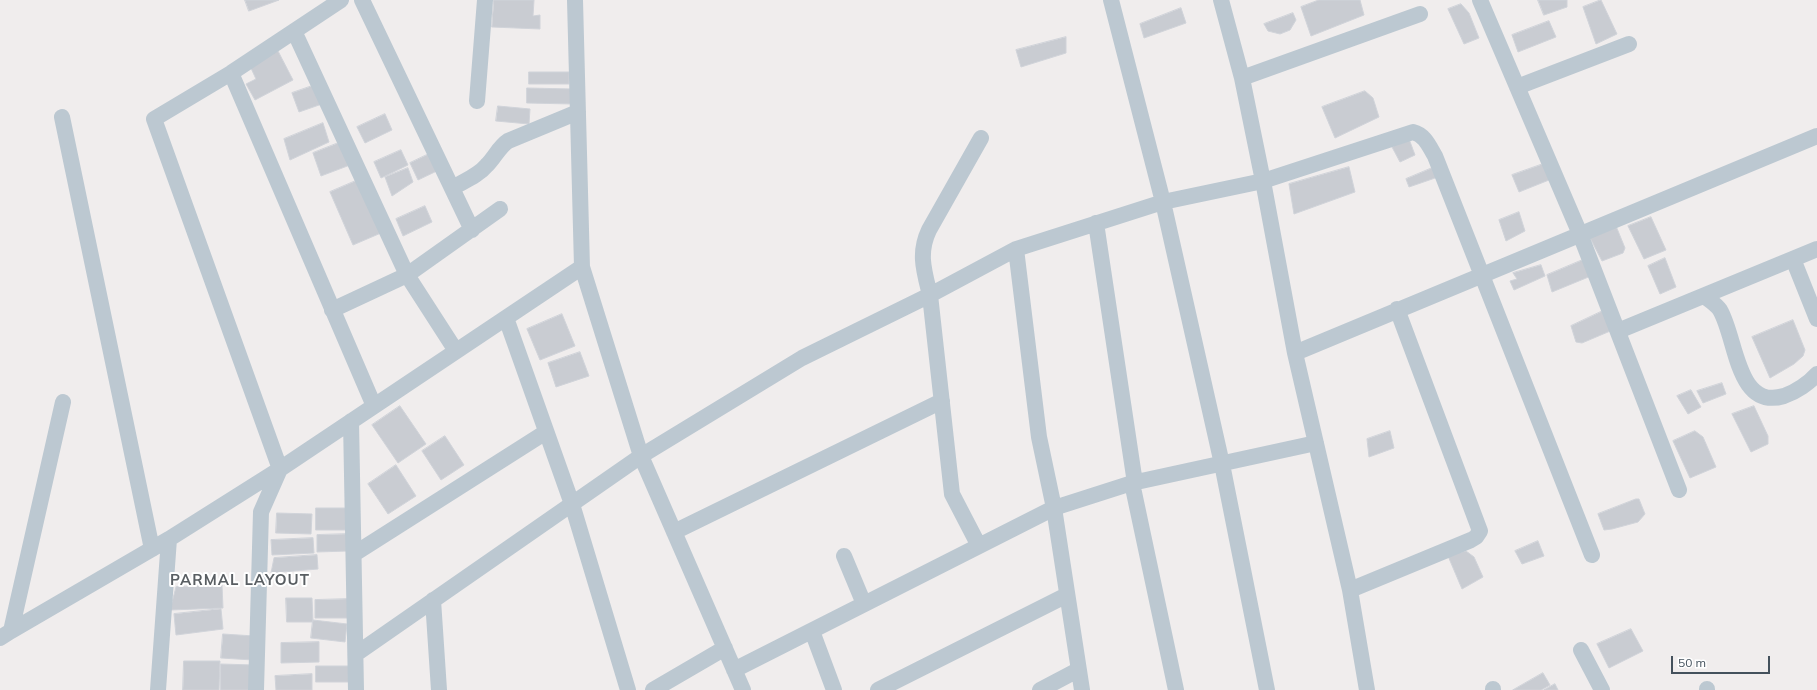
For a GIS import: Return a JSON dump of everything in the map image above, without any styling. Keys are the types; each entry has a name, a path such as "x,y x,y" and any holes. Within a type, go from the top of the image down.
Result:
{"street":[{"path":"256,690 261,512 280,469 154,119 231,73 341,0"},
{"path":"362,0 472,230"},
{"path":"477,101 485,0"},
{"path":"575,0 582,267 641,456 743,690"},
{"path":"1111,0 1163,202 1222,464 1267,690"},
{"path":"1221,0 1242,78 1295,353 1350,590 1366,685"},
{"path":"1480,0 1580,234 1679,490"},
{"path":"1242,78 1420,14"},
{"path":"294,31 407,275 456,351"},
{"path":"1517,87 1629,44"},
{"path":"231,73 374,406"},
{"path":"452,188 480,172 487,166 503,144 578,112"},
{"path":"62,117 152,549"},
{"path":"356,654 641,456 802,358 930,295 1016,249 1163,202 1263,181 1407,133 1419,134 1435,156 1592,555"},
{"path":"1295,353 1397,309 1817,136"},
{"path":"979,546 952,494 930,295 922,265 924,240 981,138"},
{"path":"332,310 407,275 500,209"},
{"path":"1096,223 1133,483 1176,690"},
{"path":"1016,249 1039,437 1054,508 1082,690"},
{"path":"1618,331 1817,249"},
{"path":"1793,259 1817,319"},
{"path":"6,634 169,539 280,469 582,267"},
{"path":"1704,296 1720,309 1747,383 1757,395 1767,398 1778,398 1789,394 1807,383 1817,374"},
{"path":"1350,590 1471,540 1476,537 1480,531 1397,309"},
{"path":"506,318 572,504 628,690"},
{"path":"674,532 942,401"},
{"path":"6,634 63,402"},
{"path":"351,421 356,690"},
{"path":"354,554 546,432"},
{"path":"734,670 1054,508 1133,483 1316,443"},
{"path":"158,690 169,539"},
{"path":"844,556 864,604"},
{"path":"878,690 1067,595"},
{"path":"433,600 439,690"},
{"path":"812,631 834,690"},
{"path":"653,690 725,648"},
{"path":"1580,650 1602,690"},
{"path":"1040,690 1078,670"}],"building":[{"path":"245,0 279,0 249,11"},
{"path":"494,0 534,0 533,16 540,15 540,29 492,27"},
{"path":"1319,0 1360,0 1364,15 1311,36 1301,7"},
{"path":"1538,0 1567,0 1567,7 1544,15"},
{"path":"1601,0 1617,34 1596,44 1583,7"},
{"path":"1461,4 1469,13 1479,38 1464,44 1448,9"},
{"path":"1181,8 1186,23 1144,38 1140,24"},
{"path":"1293,13 1296,20 1290,30 1280,34 1268,31 1264,24"},
{"path":"1549,21 1556,37 1518,52 1512,35"},
{"path":"1066,37 1066,53 1021,67 1016,50"},
{"path":"278,51 293,80 255,100 246,84 256,79 250,66"},
{"path":"529,72 569,72 569,84 529,84"},
{"path":"315,85 322,104 299,112 292,93"},
{"path":"527,88 572,89 572,104 527,103"},
{"path":"1365,91 1373,98 1379,117 1335,138 1322,107"},
{"path":"498,106 530,109 529,124 496,121"},
{"path":"385,114 392,130 365,143 357,127"},
{"path":"323,123 329,142 290,160 284,139"},
{"path":"1409,139 1415,155 1400,162 1392,147"},
{"path":"341,142 350,165 321,176 313,153"},
{"path":"401,150 408,165 381,178 374,162"},
{"path":"431,153 439,170 418,180 410,163"},
{"path":"1546,163 1549,180 1519,192 1512,175"},
{"path":"1437,166 1441,176 1409,187 1406,179"},
{"path":"1349,167 1355,192 1294,214 1289,184"},
{"path":"408,168 413,182 392,196 385,177"},
{"path":"358,180 381,233 353,245 330,192"},
{"path":"425,206 432,222 403,236 396,219"},
{"path":"1519,212 1525,231 1506,241 1499,220"},
{"path":"1651,217 1666,250 1644,259 1628,226"},
{"path":"1616,226 1625,248 1623,253 1602,261 1589,236"},
{"path":"1665,258 1676,287 1660,294 1648,266"},
{"path":"1585,259 1591,276 1552,292 1547,275"},
{"path":"1541,265 1545,276 1514,290 1510,281 1517,279 1513,273"},
{"path":"1607,309 1615,329 1582,343 1576,342 1571,326"},
{"path":"562,314 575,346 540,360 527,329"},
{"path":"1793,320 1805,350 1803,356 1794,364 1770,378 1752,337"},
{"path":"580,352 589,376 556,387 548,363"},
{"path":"1722,383 1726,394 1703,403 1697,391"},
{"path":"1691,390 1701,407 1688,414 1677,396"},
{"path":"400,406 426,444 398,463 372,425"},
{"path":"1754,406 1768,436 1768,444 1751,452 1732,414"},
{"path":"1390,431 1394,448 1369,457 1367,439"},
{"path":"1695,431 1703,437 1716,467 1690,478 1673,441"},
{"path":"445,436 464,465 441,480 422,451"},
{"path":"396,465 416,496 388,514 368,484"},
{"path":"1639,499 1645,514 1638,522 1604,530 1598,514"},
{"path":"316,508 349,508 349,530 316,530"},
{"path":"277,513 312,514 311,534 276,533"},
{"path":"348,534 348,551 317,552 317,535"},
{"path":"313,538 314,553 272,555 271,540"},
{"path":"1538,541 1544,556 1522,564 1515,551"},
{"path":"1466,551 1474,557 1483,577 1462,589 1448,556"},
{"path":"317,555 318,569 271,573 274,558"},
{"path":"222,585 223,608 170,610 176,587"},
{"path":"286,598 312,598 313,622 287,622"},
{"path":"348,599 349,618 315,618 315,600"},
{"path":"221,609 223,629 176,635 174,614"},
{"path":"313,620 347,624 345,642 311,638"},
{"path":"1631,629 1643,651 1609,668 1597,644"},
{"path":"223,634 254,636 253,660 221,658"},
{"path":"319,642 319,662 281,663 281,643"},
{"path":"184,661 220,661 219,690 183,690"},
{"path":"221,664 254,665 254,690 221,690"},
{"path":"316,666 349,666 349,682 316,682"},
{"path":"1543,673 1550,685 1541,690 1513,690"},
{"path":"312,674 312,690 276,690 275,676"},
{"path":"1555,684 1558,690 1544,690"}],"district":[{"name":"PARMAL LAYOUT","path":"240,580"}]}
